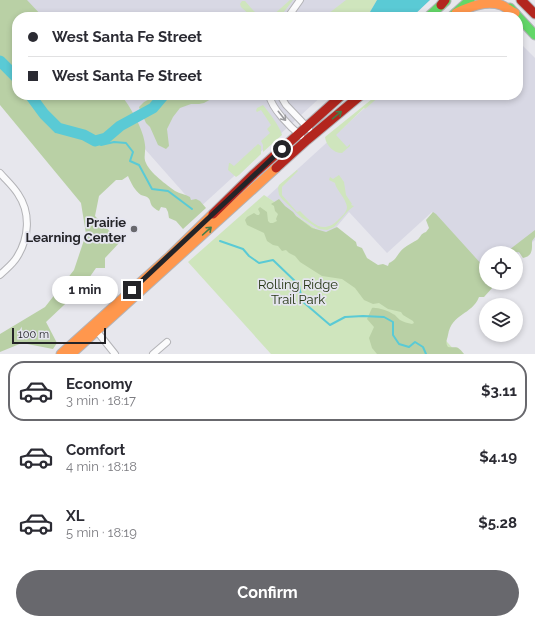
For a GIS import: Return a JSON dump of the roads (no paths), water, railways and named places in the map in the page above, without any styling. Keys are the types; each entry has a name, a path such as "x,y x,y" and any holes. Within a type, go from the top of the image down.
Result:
{"main road":[{"path":"456,12 470,0"},
{"path":"502,0 514,12"},
{"path":"521,0 535,14"},
{"path":"433,12 444,2"},
{"path":"459,12 475,4 488,2 500,5 513,12"},
{"path":"523,21 535,34"},
{"path":"71,354 94,328 254,174 336,100"},
{"path":"61,354 94,328 310,137 355,100"}],"street":[{"path":"292,12 300,0"},
{"path":"271,100 282,116 299,134 310,137"},
{"path":"283,100 307,126 310,137"},
{"path":"0,173 19,196 24,205 27,227 25,239 18,256 0,275"},
{"path":"94,328 116,354"},
{"path":"153,354 167,342"}],"water":[{"path":"377,0 430,0 417,12 370,12"}],"waterway":[{"path":"0,61 12,73"},
{"path":"34,100 44,114 58,128 84,135 95,141 106,138 120,126 153,108 160,100"},
{"path":"95,141 101,145 114,142 126,143 133,152 130,161 139,165 152,189 168,191 192,209"},
{"path":"220,241 243,249 249,256 259,263 273,260 299,285 302,301 330,325 345,317 384,317 393,322 393,335 399,344 409,347 415,342 423,347 426,354"}],"place":[{"name":"Prairie Learning Center","path":"134,229"}],"park label":[{"name":"Rolling Ridge Trail Park","path":"298,292"}]}
